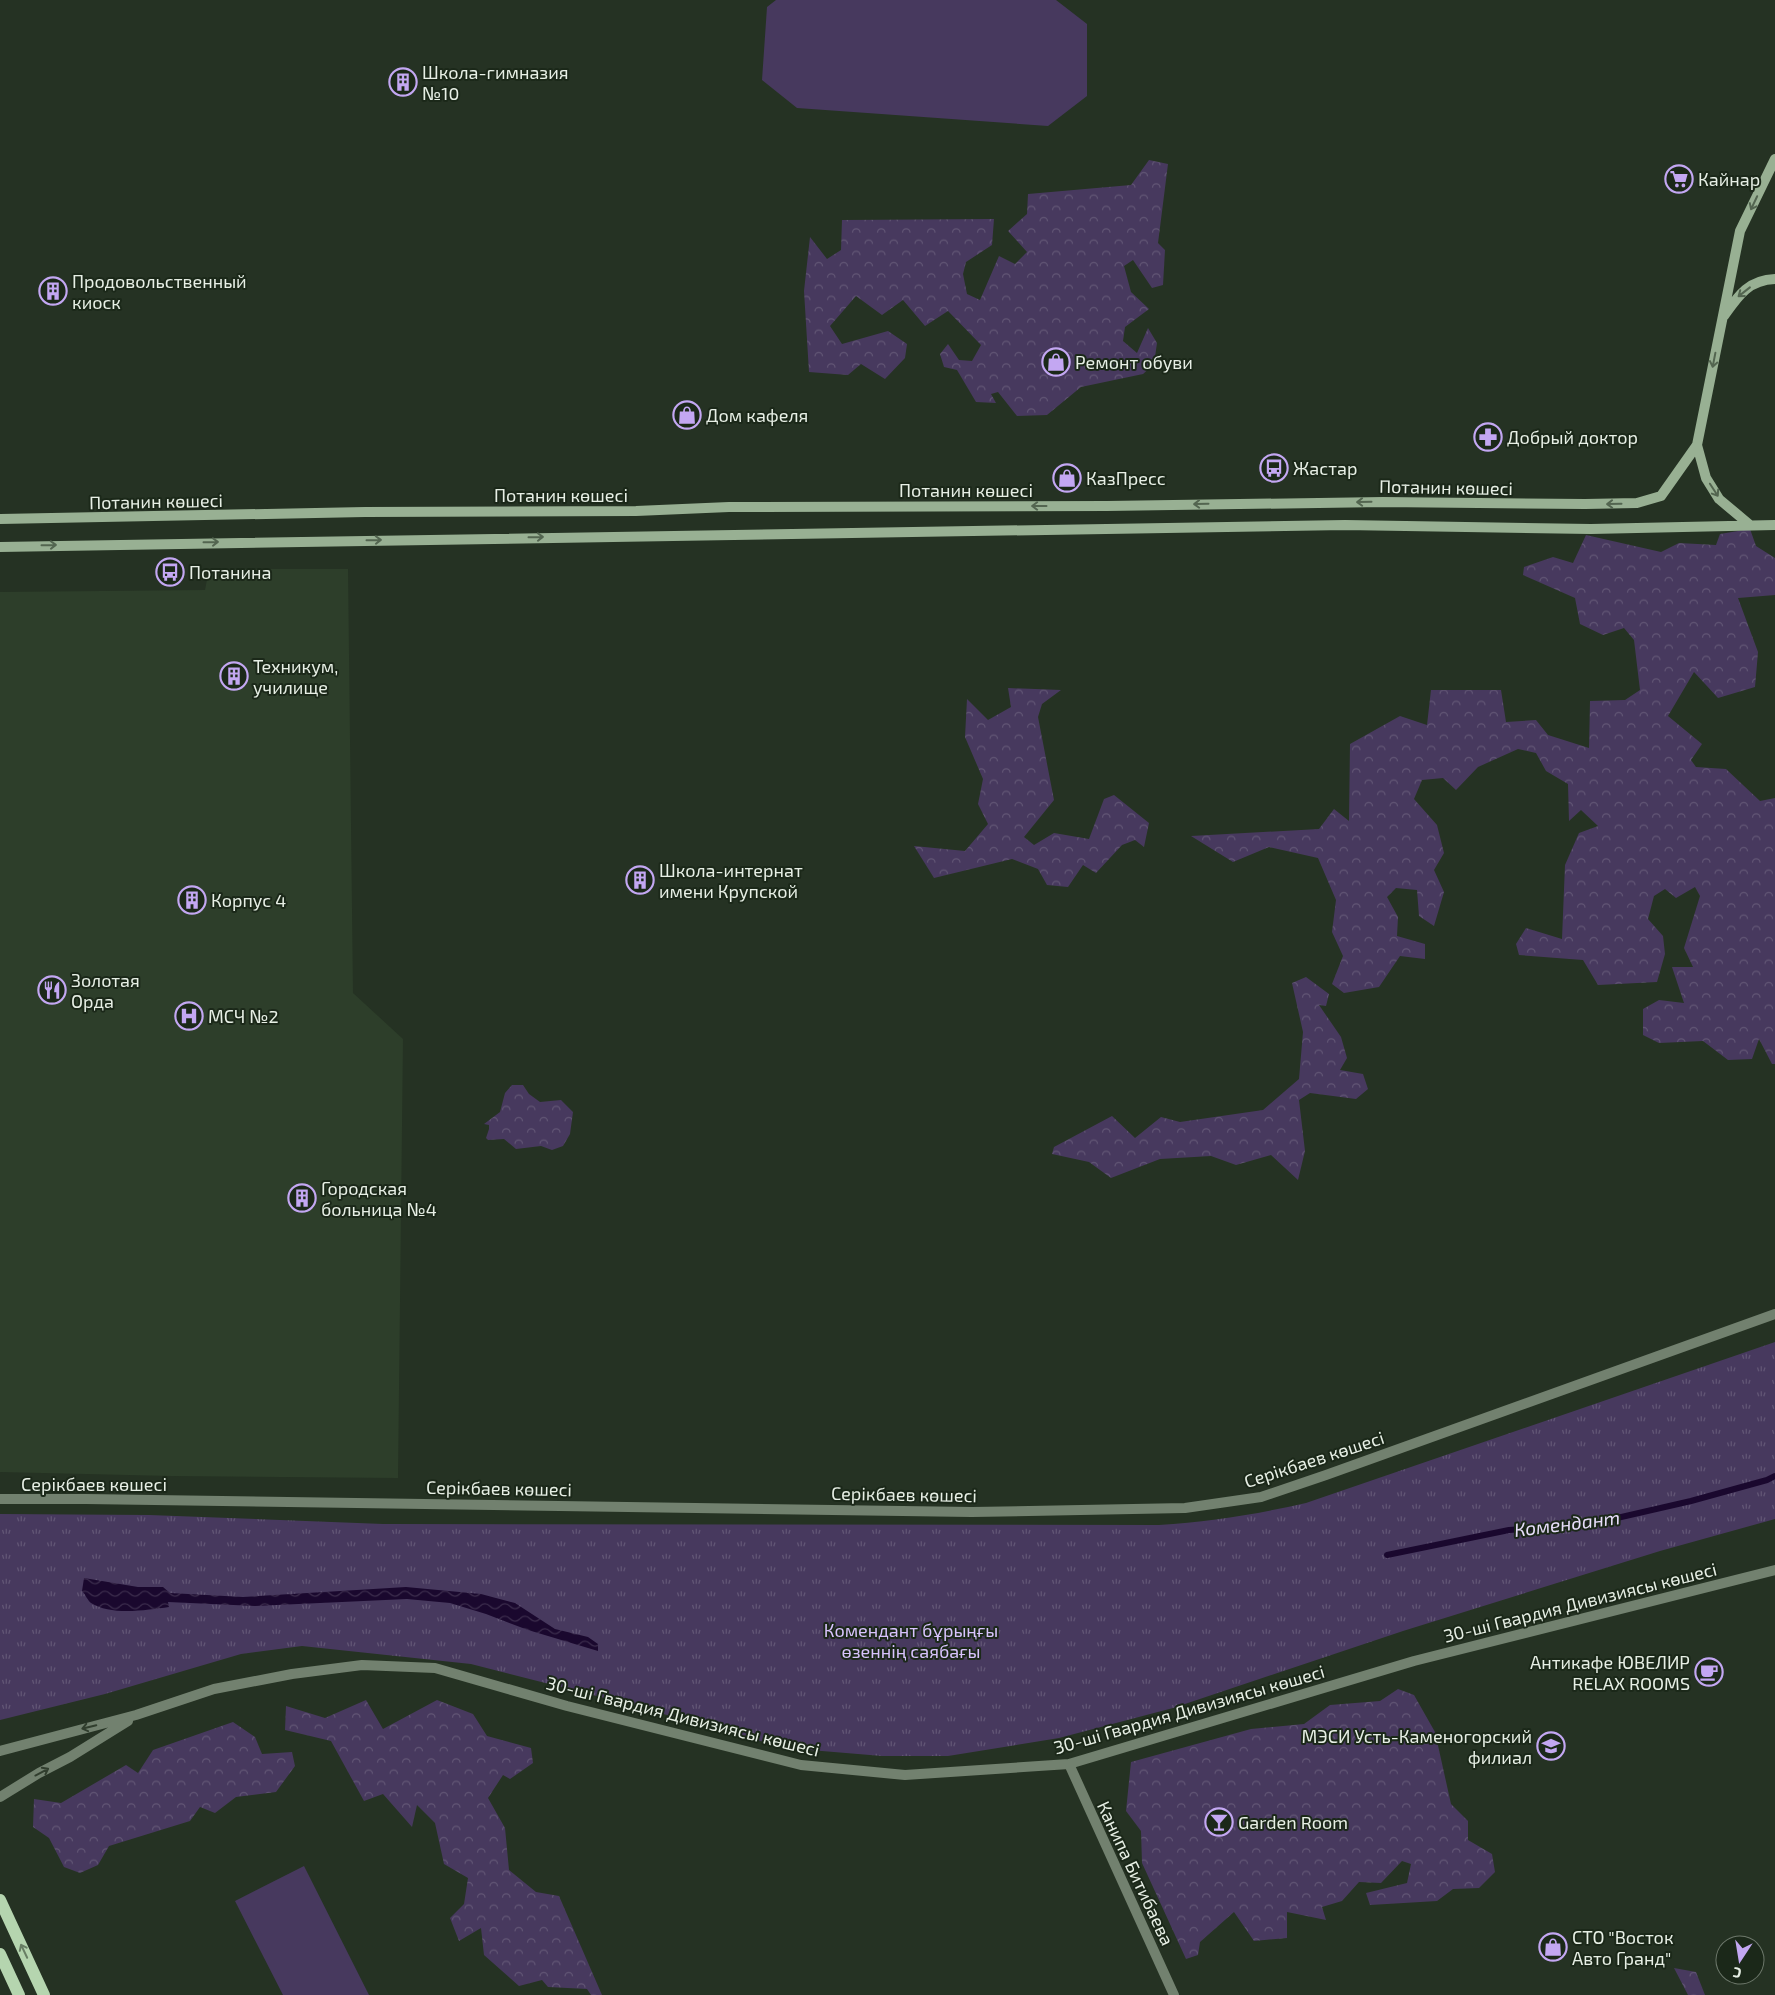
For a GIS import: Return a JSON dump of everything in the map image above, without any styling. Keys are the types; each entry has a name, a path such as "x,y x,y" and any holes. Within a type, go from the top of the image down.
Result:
{"main road":[{"name":"Потанин көшесі","path":"0,519 365,512 636,511 739,507 1107,506 1383,502 1637,503 1662,496 1696,445 1740,231 1775,159"},
{"path":"1721,319 1741,292 1764,280 1775,279"},
{"path":"1696,445 1706,478 1719,499 1750,525"},
{"path":"0,546 1345,525 1591,529 1775,525"},
{"path":"0,1900 44,1995"},
{"path":"0,1954 18,1995"}],"street":[{"name":"Серікбаев көшесі","path":"0,1499 972,1512 1185,1508 1270,1494 1775,1314"},
{"name":"30-ші Гвардия Дивизиясы көшесі","path":"136,1715 214,1689 292,1674 362,1665 435,1668 567,1706 801,1765 905,1775 1069,1764 1414,1661 1775,1570"},
{"path":"0,1752 136,1715"},
{"path":"0,1797 70,1757 136,1715"},
{"name":"Канипа Битибаева","path":"1069,1764 1174,1995"}],"shaded area":[{"name":"МСЧ №2","path":"209,569 348,569 353,993 403,1039 398,1478 0,1472 0,592 205,590"}],"green space":[{"path":"776,0 1056,0 1087,24 1087,96 1048,126 797,108 762,80 767,7"},
{"path":"1149,160 1168,164 1158,243 1165,250 1163,285 1152,288 1133,260 1124,266 1131,292 1149,309 1125,327 1123,341 1137,353 1148,328 1157,343 1154,364 1143,374 1081,387 1047,415 1017,416 998,392 991,394 996,403 976,402 957,370 944,367 940,354 948,344 959,360 972,361 981,345 948,311 925,326 903,300 882,315 856,296 830,326 842,344 888,331 907,344 905,358 885,379 861,364 848,375 809,372 804,291 810,237 827,259 841,250 842,220 994,219 992,245 966,262 963,274 967,294 980,300 999,256 1015,264 1027,252 1008,231 1027,214 1028,194 1131,185"},
{"path":"1750,529 1756,546 1775,558 1775,595 1738,598 1758,652 1755,687 1718,698 1694,672 1668,716 1702,744 1691,760 1696,767 1726,769 1760,801 1775,798 1775,1064 1772,1064 1759,1039 1752,1059 1728,1060 1703,1041 1659,1043 1643,1035 1643,1009 1659,1000 1684,1003 1672,967 1693,967 1684,948 1700,896 1695,887 1676,898 1665,889 1654,896 1648,919 1663,936 1665,954 1657,982 1598,985 1583,960 1519,955 1516,944 1526,928 1562,939 1565,865 1579,833 1598,826 1581,810 1569,821 1568,784 1546,771 1536,753 1518,749 1478,767 1456,790 1443,778 1422,780 1414,799 1437,825 1444,853 1434,870 1444,892 1434,926 1419,916 1417,890 1396,888 1387,897 1398,917 1397,936 1425,944 1425,959 1400,956 1379,987 1344,993 1332,984 1343,956 1332,932 1336,900 1318,858 1269,847 1233,862 1191,836 1319,829 1334,809 1349,821 1350,744 1400,716 1427,725 1431,690 1501,690 1506,722 1536,720 1548,735 1589,748 1590,701 1625,700 1640,690 1634,640 1624,628 1603,635 1580,624 1575,598 1523,575 1524,567 1553,557 1573,563 1586,535 1661,552 1679,543 1716,545 1720,534"},
{"path":"1008,688 1061,690 1042,704 1038,717 1054,800 1024,837 1034,845 1054,833 1089,839 1104,799 1114,795 1149,823 1144,847 1135,840 1122,845 1096,873 1083,865 1068,887 1047,885 1038,869 1012,859 934,878 914,846 965,851 988,824 978,804 983,779 965,737 967,699 988,720 1011,707"},
{"path":"1306,977 1329,994 1326,1006 1319,1005 1341,1037 1347,1058 1340,1070 1363,1074 1368,1089 1356,1099 1310,1093 1299,1100 1305,1151 1298,1180 1271,1155 1236,1165 1211,1156 1160,1159 1111,1178 1089,1162 1052,1154 1054,1147 1112,1116 1135,1138 1161,1117 1180,1122 1263,1110 1299,1079 1303,1032 1292,983"},
{"path":"512,1085 523,1085 529,1094 540,1102 561,1100 573,1112 570,1134 563,1146 552,1150 541,1146 516,1149 504,1139 488,1140 486,1138 489,1125 484,1124 500,1112 505,1093"},
{"name":"Комендант бұрыңғы өзеннің саябағы","path":"1775,1342 1775,1519 1660,1551 1403,1631 1173,1708 1059,1738 948,1756 882,1756 786,1748 624,1703 471,1664 302,1646 241,1654 105,1694 0,1720 0,1514 149,1515 383,1524 1178,1524 1233,1517 1306,1503"},
{"path":"1398,1689 1414,1695 1435,1732 1451,1804 1468,1821 1468,1840 1492,1854 1495,1872 1479,1888 1453,1889 1437,1901 1370,1905 1366,1893 1407,1883 1411,1864 1402,1861 1381,1883 1359,1882 1342,1901 1322,1907 1326,1920 1287,1912 1287,1938 1254,1941 1234,1912 1200,1942 1198,1955 1186,1959 1142,1863 1141,1831 1126,1811 1131,1762 1251,1729 1304,1724 1330,1705 1380,1701"},
{"path":"366,1700 383,1729 437,1700 473,1714 487,1736 531,1748 533,1763 510,1779 503,1775 488,1798 505,1828 509,1870 536,1892 559,1896 602,1995 591,1995 587,1989 548,1987 542,1980 519,1986 484,1955 481,1928 459,1941 450,1918 464,1904 468,1878 444,1864 435,1823 417,1805 412,1827 383,1794 364,1801 331,1741 285,1730 286,1706 325,1718"},
{"path":"233,1722 255,1737 262,1754 292,1752 295,1766 276,1792 236,1797 215,1813 200,1807 190,1821 109,1846 98,1865 80,1873 64,1867 49,1838 33,1827 34,1799 61,1803 126,1765 138,1773 153,1750"},
{"path":"304,1866 369,1995 283,1995 235,1901"},
{"path":"1674,1968 1696,1972 1705,1995 1688,1995"}],"water":[{"path":"84,1578 138,1587 163,1587 170,1593 243,1597 406,1587 481,1594 515,1603 555,1629 588,1637 598,1644 598,1651 528,1630 450,1603 407,1599 255,1606 168,1602 169,1607 129,1611 109,1610 89,1601 82,1591"}],"waterway":[{"name":"Комендант","path":"1387,1555 1509,1530 1591,1524 1691,1501 1767,1480 1775,1476"}],"place":[{"name":"Школа-гимназия №10","path":"403,82"},
{"name":"Кайнар","path":"1679,179"},
{"name":"Продовольственный киоск","path":"53,291"},
{"name":"Ремонт обуви","path":"1056,362"},
{"name":"Дом кафеля","path":"687,415"},
{"name":"Добрый доктор","path":"1488,437"},
{"name":"Жастар","path":"1274,468"},
{"name":"КазПресс","path":"1067,478"},
{"name":"Потанина","path":"170,572"},
{"name":"Техникум, училище","path":"234,676"},
{"name":"Школа-интернат имени Крупской","path":"640,880"},
{"name":"Корпус 4","path":"192,900"},
{"name":"Золотая Орда","path":"52,990"},
{"name":"МСЧ №2","path":"189,1016"},
{"name":"Городская больница №4","path":"302,1198"},
{"name":"Антикафе ЮВЕЛИР RELAX ROOMS","path":"1709,1672"},
{"name":"МЭСИ Усть-Каменогорский филиал","path":"1551,1746"},
{"name":"Garden Room","path":"1219,1822"},
{"name":"СТО \"Восток Авто Гранд\"","path":"1553,1947"}]}
